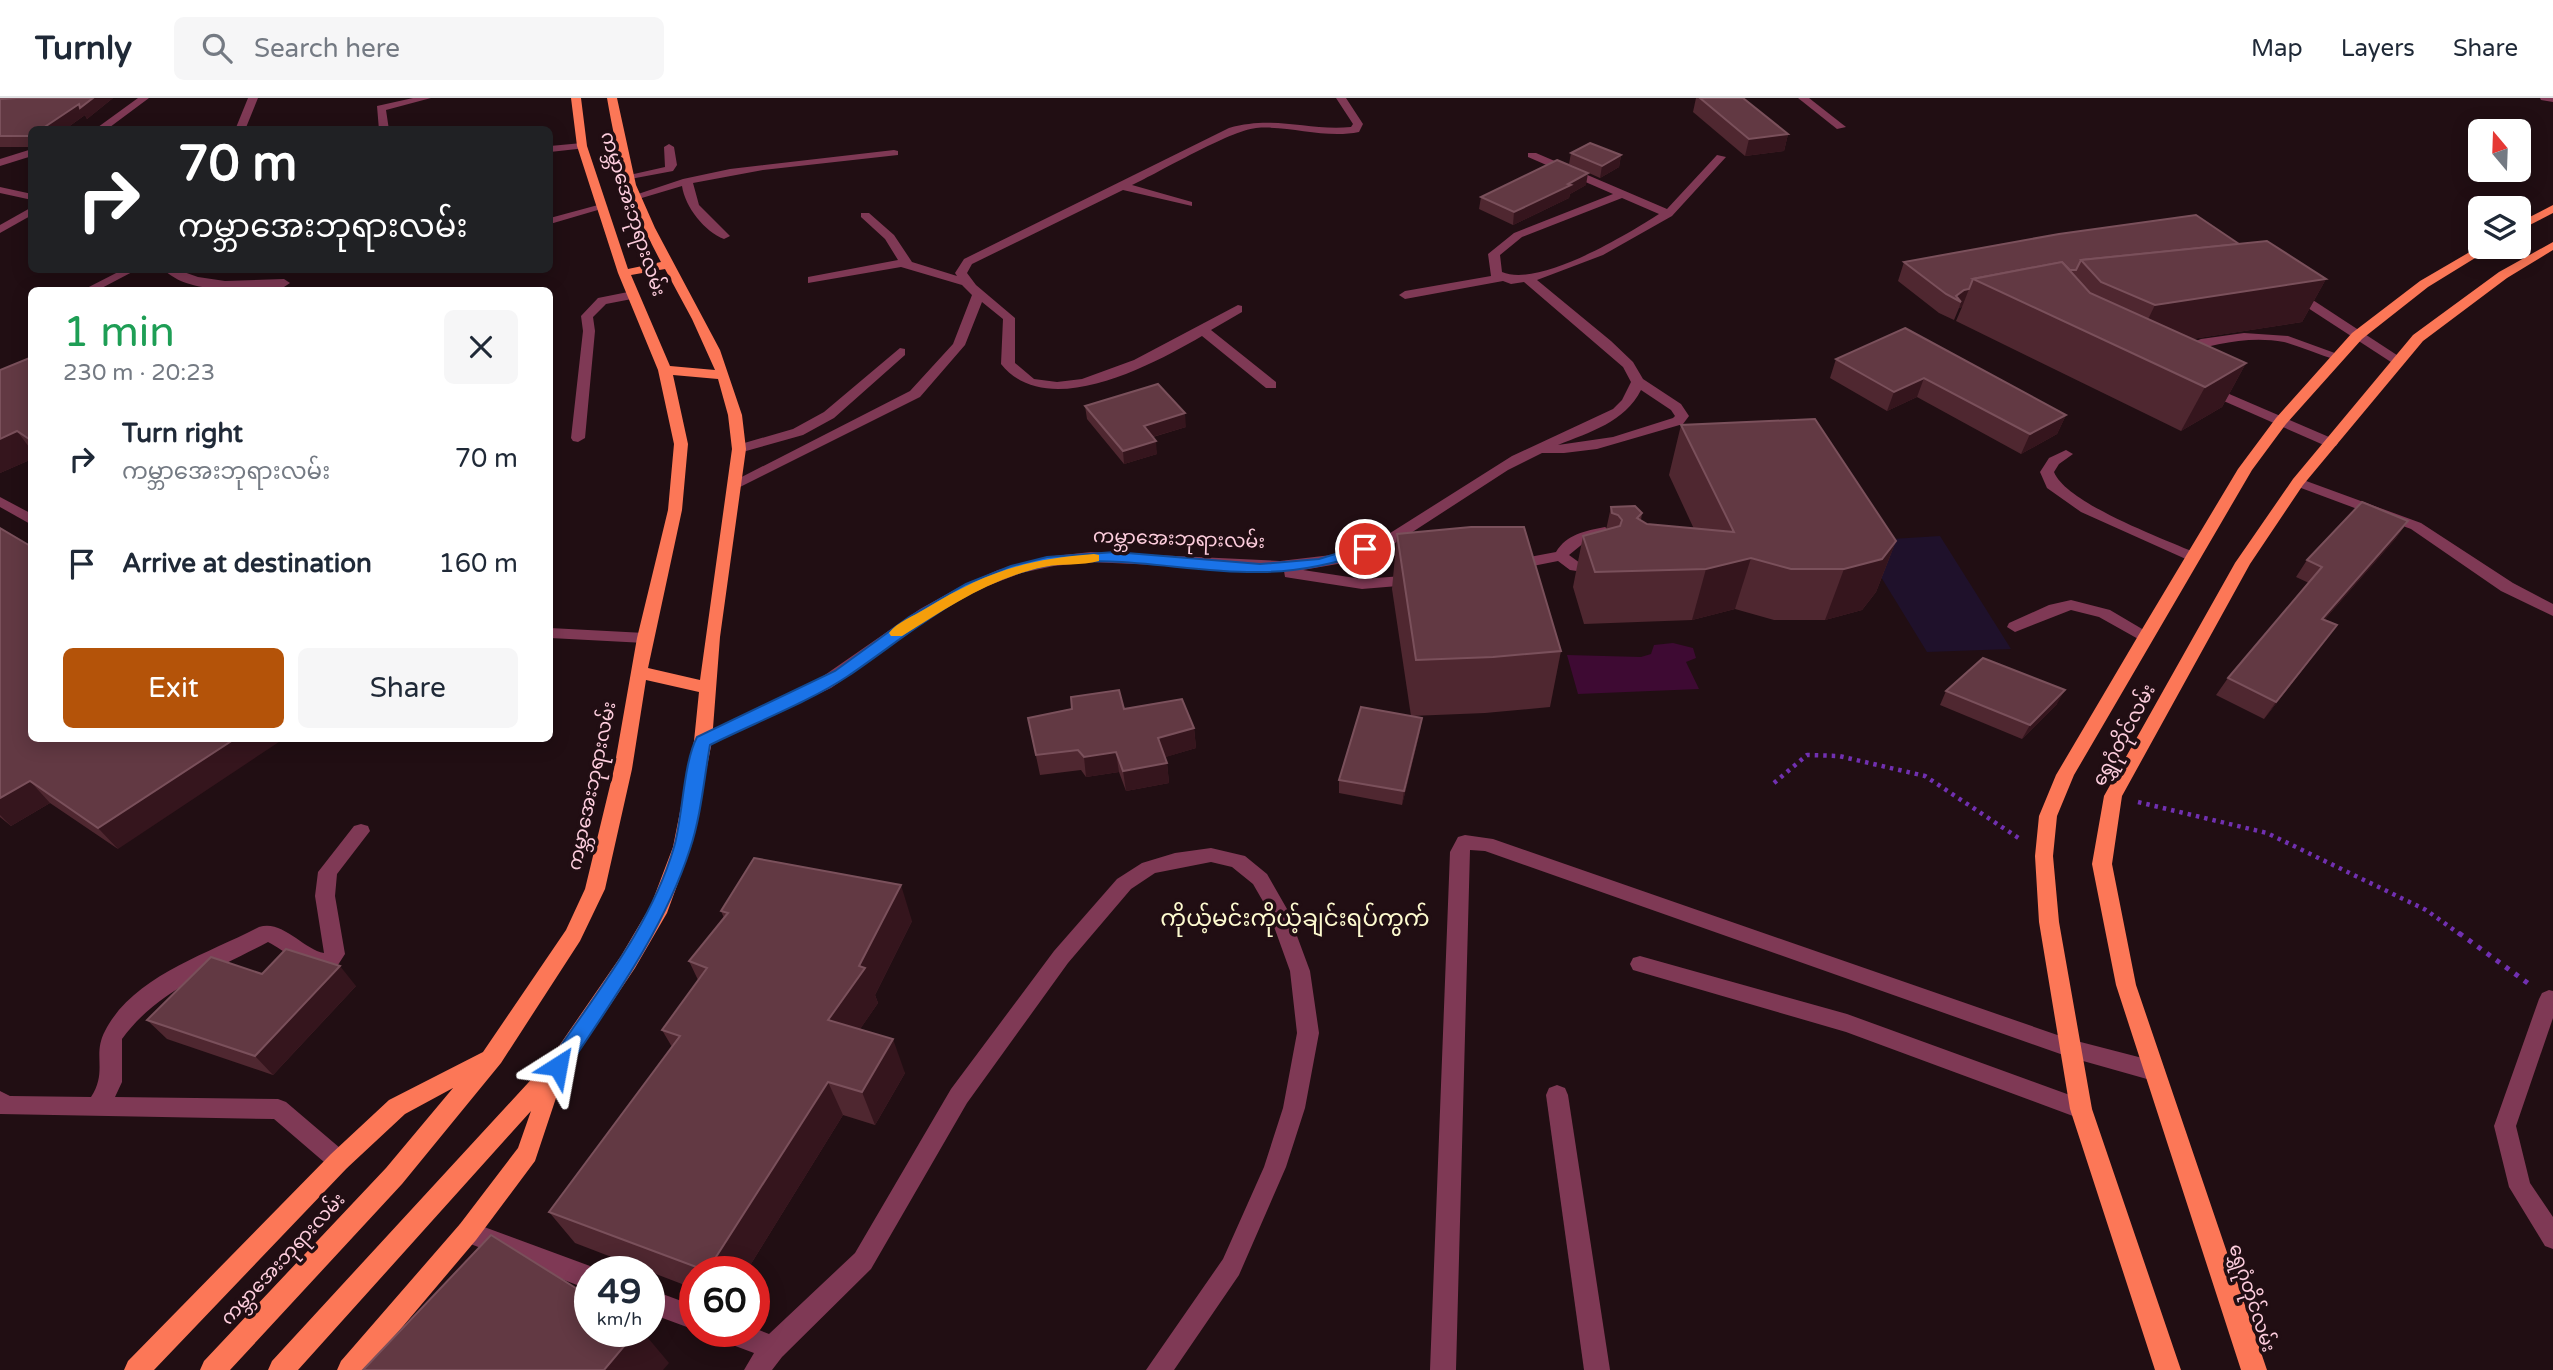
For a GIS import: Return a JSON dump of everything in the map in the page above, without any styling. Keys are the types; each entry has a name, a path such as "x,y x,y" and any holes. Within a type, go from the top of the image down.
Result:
{"main road":[{"name":"ကမ္ဘာအေးဘုရားလမ်း","path":"213,1370 394,1176 493,1056 573,935 595,889 623,769 645,638 675,510 681,444 665,370 624,273 582,146 576,98"},
{"name":"ကမ္ဘာအေးဘုရားလမ်း","path":"281,1370 558,1066 628,962 660,906 682,847 703,741 739,449 738,427 723,375 635,197 612,98"},
{"path":"2531,221 2553,208"},
{"name":"ရွှေဂုံတိုင်လမ်း","path":"2254,1370 2126,985 2102,864 2113,796 2243,563 2298,482 2418,338 2502,275 2553,245"},
{"name":"ရွှေဂုံတိုင်လမ်း","path":"2168,1370 2081,1109 2049,922 2044,856 2048,816 2066,775 2193,556 2245,469 2281,421 2357,335 2424,284 2468,258"},
{"path":"624,273 670,264"},
{"path":"665,370 723,375"},
{"path":"639,672 708,688"},
{"path":"137,1370 339,1161 397,1107 493,1056"},
{"path":"350,1370 468,1232 527,1154 558,1066"}],"street":[{"path":"105,126 144,98"},
{"path":"242,126 253,98"},
{"path":"383,126 381,108 426,98"},
{"path":"1238,309 1203,330 1098,381 1055,386 1031,383 1008,364 1009,318 1001,309 978,296 965,282 961,273 968,262 1214,141 1232,128 1261,124 1355,130 1358,124 1341,98"},
{"path":"1803,98 1841,127"},
{"path":"553,149 582,146"},
{"path":"629,178 669,169 672,165 670,147"},
{"path":"0,163 28,153"},
{"path":"635,197 687,181 763,167 894,153"},
{"path":"1532,155 1668,214"},
{"path":"1405,295 1500,278 1511,282 1530,280 1586,258 1668,214 1721,156"},
{"path":"687,181 687,194 694,209 724,236"},
{"path":"1122,186 1188,204"},
{"path":"0,190 28,196"},
{"path":"1500,278 1492,263 1494,254 1504,244 1518,235 1621,195"},
{"path":"553,219 602,207"},
{"path":"0,230 28,212"},
{"path":"865,215 890,237 906,263"},
{"path":"812,280 906,263 965,282"},
{"path":"95,287 124,273"},
{"path":"175,273 183,278 217,283 284,283"},
{"path":"1530,280 1606,344 1628,365 1638,382 1676,407 1682,416 1678,421 1636,437 1591,447 1533,450"},
{"path":"2277,282 2399,361"},
{"path":"578,438 589,331 587,316 602,301 633,295"},
{"path":"735,484 915,394 959,345 978,296"},
{"path":"1203,330 1271,385"},
{"path":"2161,358 2192,344 2252,337 2278,337 2337,356"},
{"path":"739,449 798,432 829,415 901,352"},
{"name":"ကမ္ဘာအေးဘုရားလမ်း","path":"703,741 840,674 914,620 971,587 1016,569 1047,561 1115,557 1260,568 1320,564 1365,549 1429,518 1533,450 1618,411 1628,402 1638,382"},
{"path":"2198,384 2331,443"},
{"path":"2066,454 2054,461 2047,472 2052,485 2085,509 2193,556"},
{"path":"2298,482 2417,526 2507,587 2553,611"},
{"path":"0,501 28,518"},
{"path":"1562,556 1567,544 1583,536 1622,532"},
{"path":"1494,569 1562,556 1576,567 1601,572"},
{"path":"1260,568 1362,584 1427,579"},
{"path":"2015,627 2062,606 2078,606 2095,610 2146,636"},
{"path":"553,634 645,638"},
{"path":"98,1106 111,1082 108,1061 113,1035 133,1010 164,986 266,933 277,936 319,962 329,962 335,954 325,896 328,872 361,831"},
{"path":"1443,1370 1459,852 1465,842 1486,844 2069,1048 2154,1071"},
{"path":"757,1370 773,1348 863,1261 959,1096 1061,957 1124,884 1149,868 1175,860 1211,855 1238,861 1260,878 1277,909 1300,971 1308,1033 1294,1108 1275,1167 1231,1267 1159,1370"},
{"path":"1640,964 1847,1023 2081,1109"},
{"path":"2551,999 2505,1126 2520,1186 2553,1238"},
{"path":"1557,1095 1597,1370"},
{"path":"0,1101 5,1106 278,1110 339,1161"},
{"path":"468,1232 574,1272"}],"path":[{"path":"1774,783 1807,755 1839,756 1926,776 2044,856"},
{"path":"2113,796 2267,832 2426,910 2551,999"}],"shaded area":[{"path":"1940,536 2011,649 1927,652 1859,541"},
{"path":"1673,643 1693,648 1696,658 1686,662 1699,689 1578,694 1567,655 1641,657 1651,654 1654,645"}],"building":[{"path":"93,98 46,126 28,126 28,136 0,136 0,99"},
{"path":"1700,98 1743,98 1788,134 1749,139"},
{"path":"1590,143 1621,155 1602,166 1571,153"},
{"path":"1557,160 1588,173 1568,184 1571,185 1514,212 1481,197"},
{"path":"2196,215 2239,244 2081,260 2076,270 2070,270 2062,262 1973,279 1969,289 1956,296 1961,302 1904,262 2059,234"},
{"path":"2267,241 2326,279 2155,305 2101,282 2081,260"},
{"path":"2062,262 2090,293 2246,363 2205,387 1973,279"},
{"path":"1905,328 2066,415 2030,434 1924,378 1894,392 1836,359"},
{"path":"28,359 28,438 17,431 0,439 0,370"},
{"path":"1158,384 1185,413 1144,426 1156,441 1123,451 1085,406"},
{"path":"1815,419 1896,541 1882,559 1844,569 1791,569 1751,558 1706,569 1595,572 1583,536 1620,526 1622,520 1612,513 1611,507 1635,506 1642,513 1637,518 1647,524 1734,532 1681,425"},
{"path":"2362,502 2408,521 2322,619 2337,625 2276,702 2228,678 2322,567 2307,560"},
{"path":"1471,527 1524,527 1561,651 1416,660 1397,534"},
{"path":"0,528 28,545 28,742 230,742 98,828 30,781 0,798"},
{"path":"1983,658 2065,690 2030,725 1946,691"},
{"path":"1119,690 1124,709 1182,699 1194,728 1158,738 1167,763 1123,771 1116,752 1084,757 1078,750 1036,755 1028,718 1072,709 1071,697"},
{"path":"1361,707 1422,718 1404,791 1339,780"},
{"path":"754,858 901,885 859,966 865,968 828,1020 893,1039 862,1092 828,1082 717,1256 679,1256 679,1261 549,1212 680,1036 662,1030 707,968 689,961 728,913 721,911"},
{"path":"286,949 340,966 255,1056 147,1020 211,957 262,974"},
{"path":"491,1235 574,1287 574,1347 623,1347 604,1370 363,1370"}],"slow traffic":[{"path":"897,633 971,587 1016,569 1047,561 1094,558"}],"district":[{"name":"ကိုယ့်မင်းကိုယ့်ချင်းရပ်ကွက်","path":"1295,919"}],"route":[{"path":"558,1066 628,962 660,906 682,847 703,741 840,674 914,620 971,587 1016,569 1047,561 1115,557 1260,568 1320,564 1365,549"}]}
